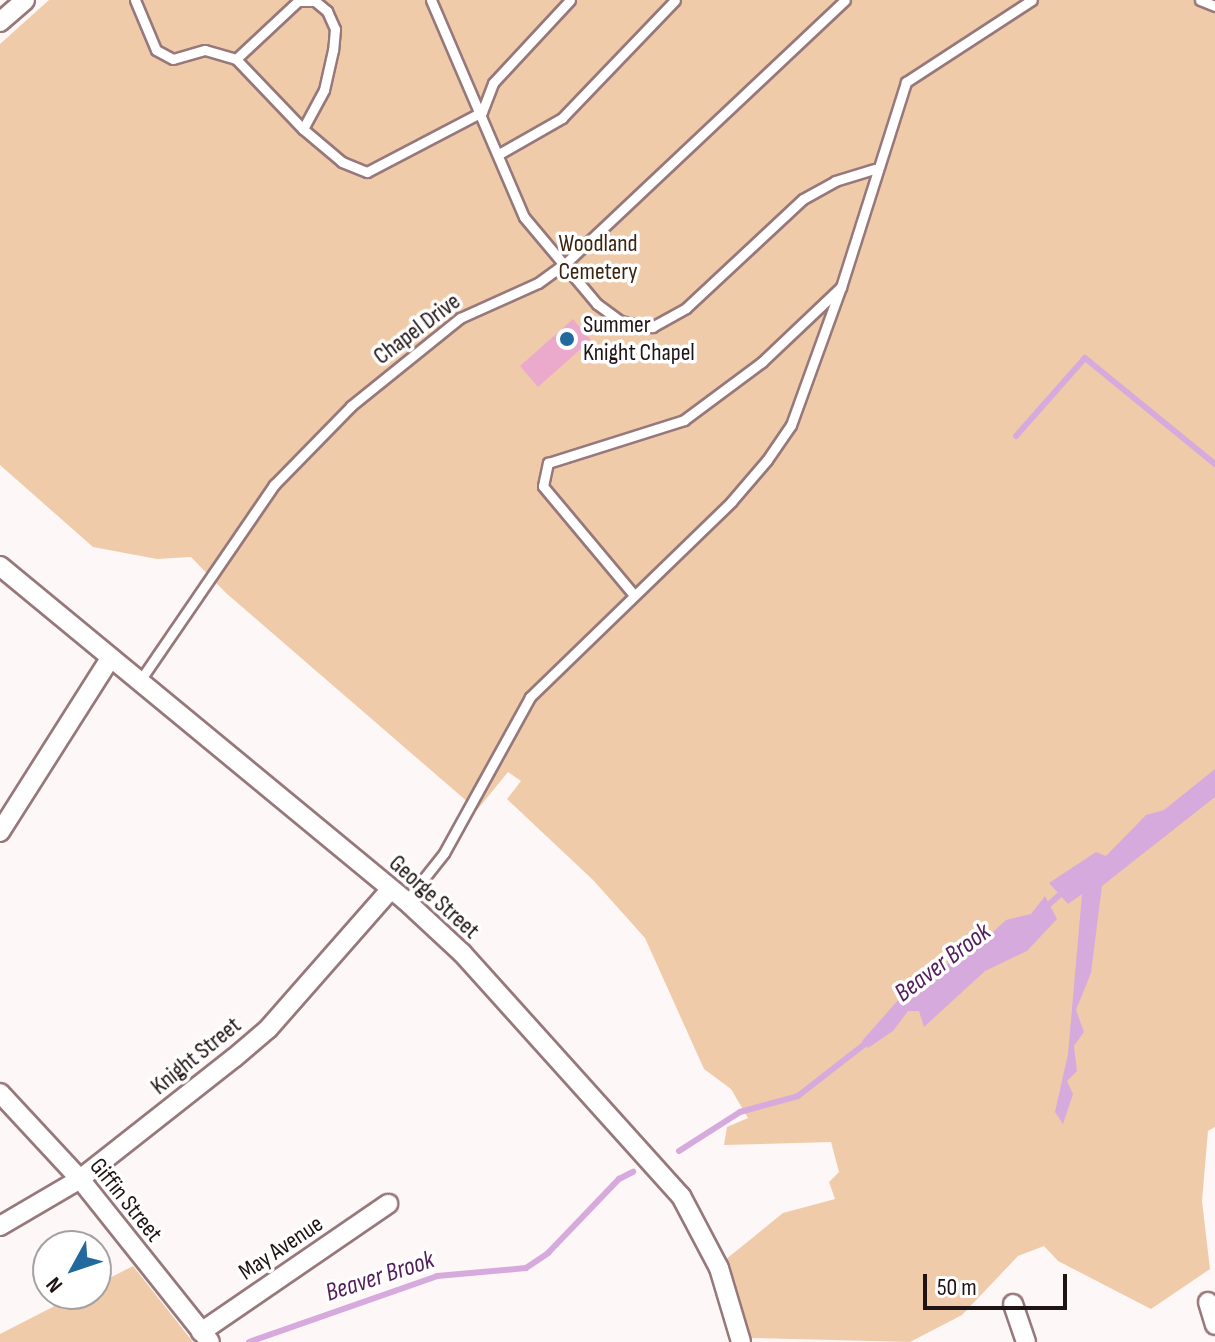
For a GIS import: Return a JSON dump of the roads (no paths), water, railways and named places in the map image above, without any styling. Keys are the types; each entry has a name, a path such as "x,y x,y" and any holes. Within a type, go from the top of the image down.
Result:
{"street":[{"path":"0,22 25,0"},
{"name":"George Street","path":"0,566 399,895 559,1057 681,1196 719,1268 741,1342"},
{"path":"0,832 110,659"},
{"name":"Knight Street","path":"0,1226 80,1179 268,1029 399,895"},
{"name":"Giffin Street","path":"0,1093 80,1179 206,1337"},
{"name":"May Avenue","path":"206,1337 388,1204"},
{"path":"1208,1302 1215,1325"},
{"path":"1013,1304 1026,1342"}],"lane":[{"path":"135,0 156,50 173,59 205,50 236,59 303,129 342,162 367,172 482,112 493,83 570,0"},
{"path":"431,0 482,112 524,217 609,313 620,321 652,327 686,308 803,199 874,169"},
{"path":"499,154 562,118 675,0"},
{"name":"Chapel Drive","path":"139,682 274,485 351,406 460,318 538,283 566,263 845,0"},
{"path":"399,895 444,853 530,697 731,502 791,425 841,287 874,169 906,82 1032,0"},
{"path":"1200,0 1215,6"},
{"path":"236,59 298,1 315,1 327,11 335,29 333,50 324,90 303,129"},
{"path":"634,595 543,486 548,463 684,420 762,362 841,287"}],"waterway":[{"path":"1016,436 1085,358 1215,464"},
{"name":"Beaver Brook","path":"1045,908 1064,891"},
{"name":"Beaver Brook","path":"679,1151 740,1112 798,1096 870,1040"},
{"name":"Beaver Brook","path":"249,1342 437,1276 526,1268 548,1253 619,1179 633,1172"}],"place":[{"name":"Summer Knight Chapel","path":"567,339"}],"park label":[{"name":"Woodland Cemetery","path":"598,258"}]}
